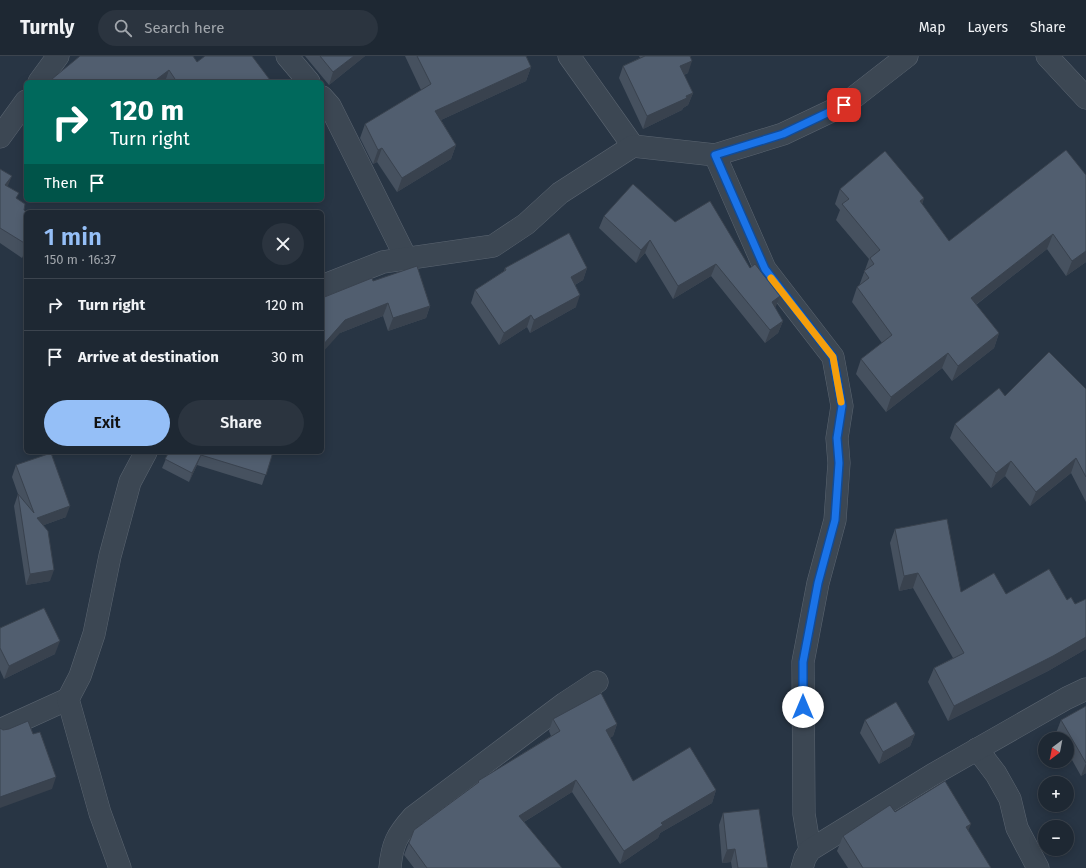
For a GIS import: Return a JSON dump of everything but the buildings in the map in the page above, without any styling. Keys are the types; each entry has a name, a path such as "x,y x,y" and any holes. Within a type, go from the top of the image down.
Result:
{"street":[{"path":"40,80 58,56"},
{"path":"287,56 307,80"},
{"path":"569,56 633,146"},
{"path":"324,285 383,262 493,246 526,224 560,193 633,146 715,155 783,134 844,105 907,56"},
{"path":"1047,56 1086,98"},
{"path":"324,99 330,106 406,258"},
{"path":"0,137 24,104"},
{"path":"715,155 765,269 833,357 842,406 837,438 839,463 835,520 818,583 803,662 804,814 806,859"},
{"path":"0,730 68,698 80,676 94,634 110,556 130,482 145,454"},
{"path":"390,868 392,852 400,832 413,817 565,703 597,682"},
{"path":"806,859 932,774 1067,698 1086,689"},
{"path":"68,698 100,813 120,868"},
{"path":"977,749 996,774 1010,799 1017,828 1038,868"}],"slow traffic":[{"path":"771,278 833,357 841,402"}],"route":[{"path":"803,707 803,662 818,583 835,520 839,463 837,438 842,406 833,357 765,269 715,155 783,134 844,105"}]}
